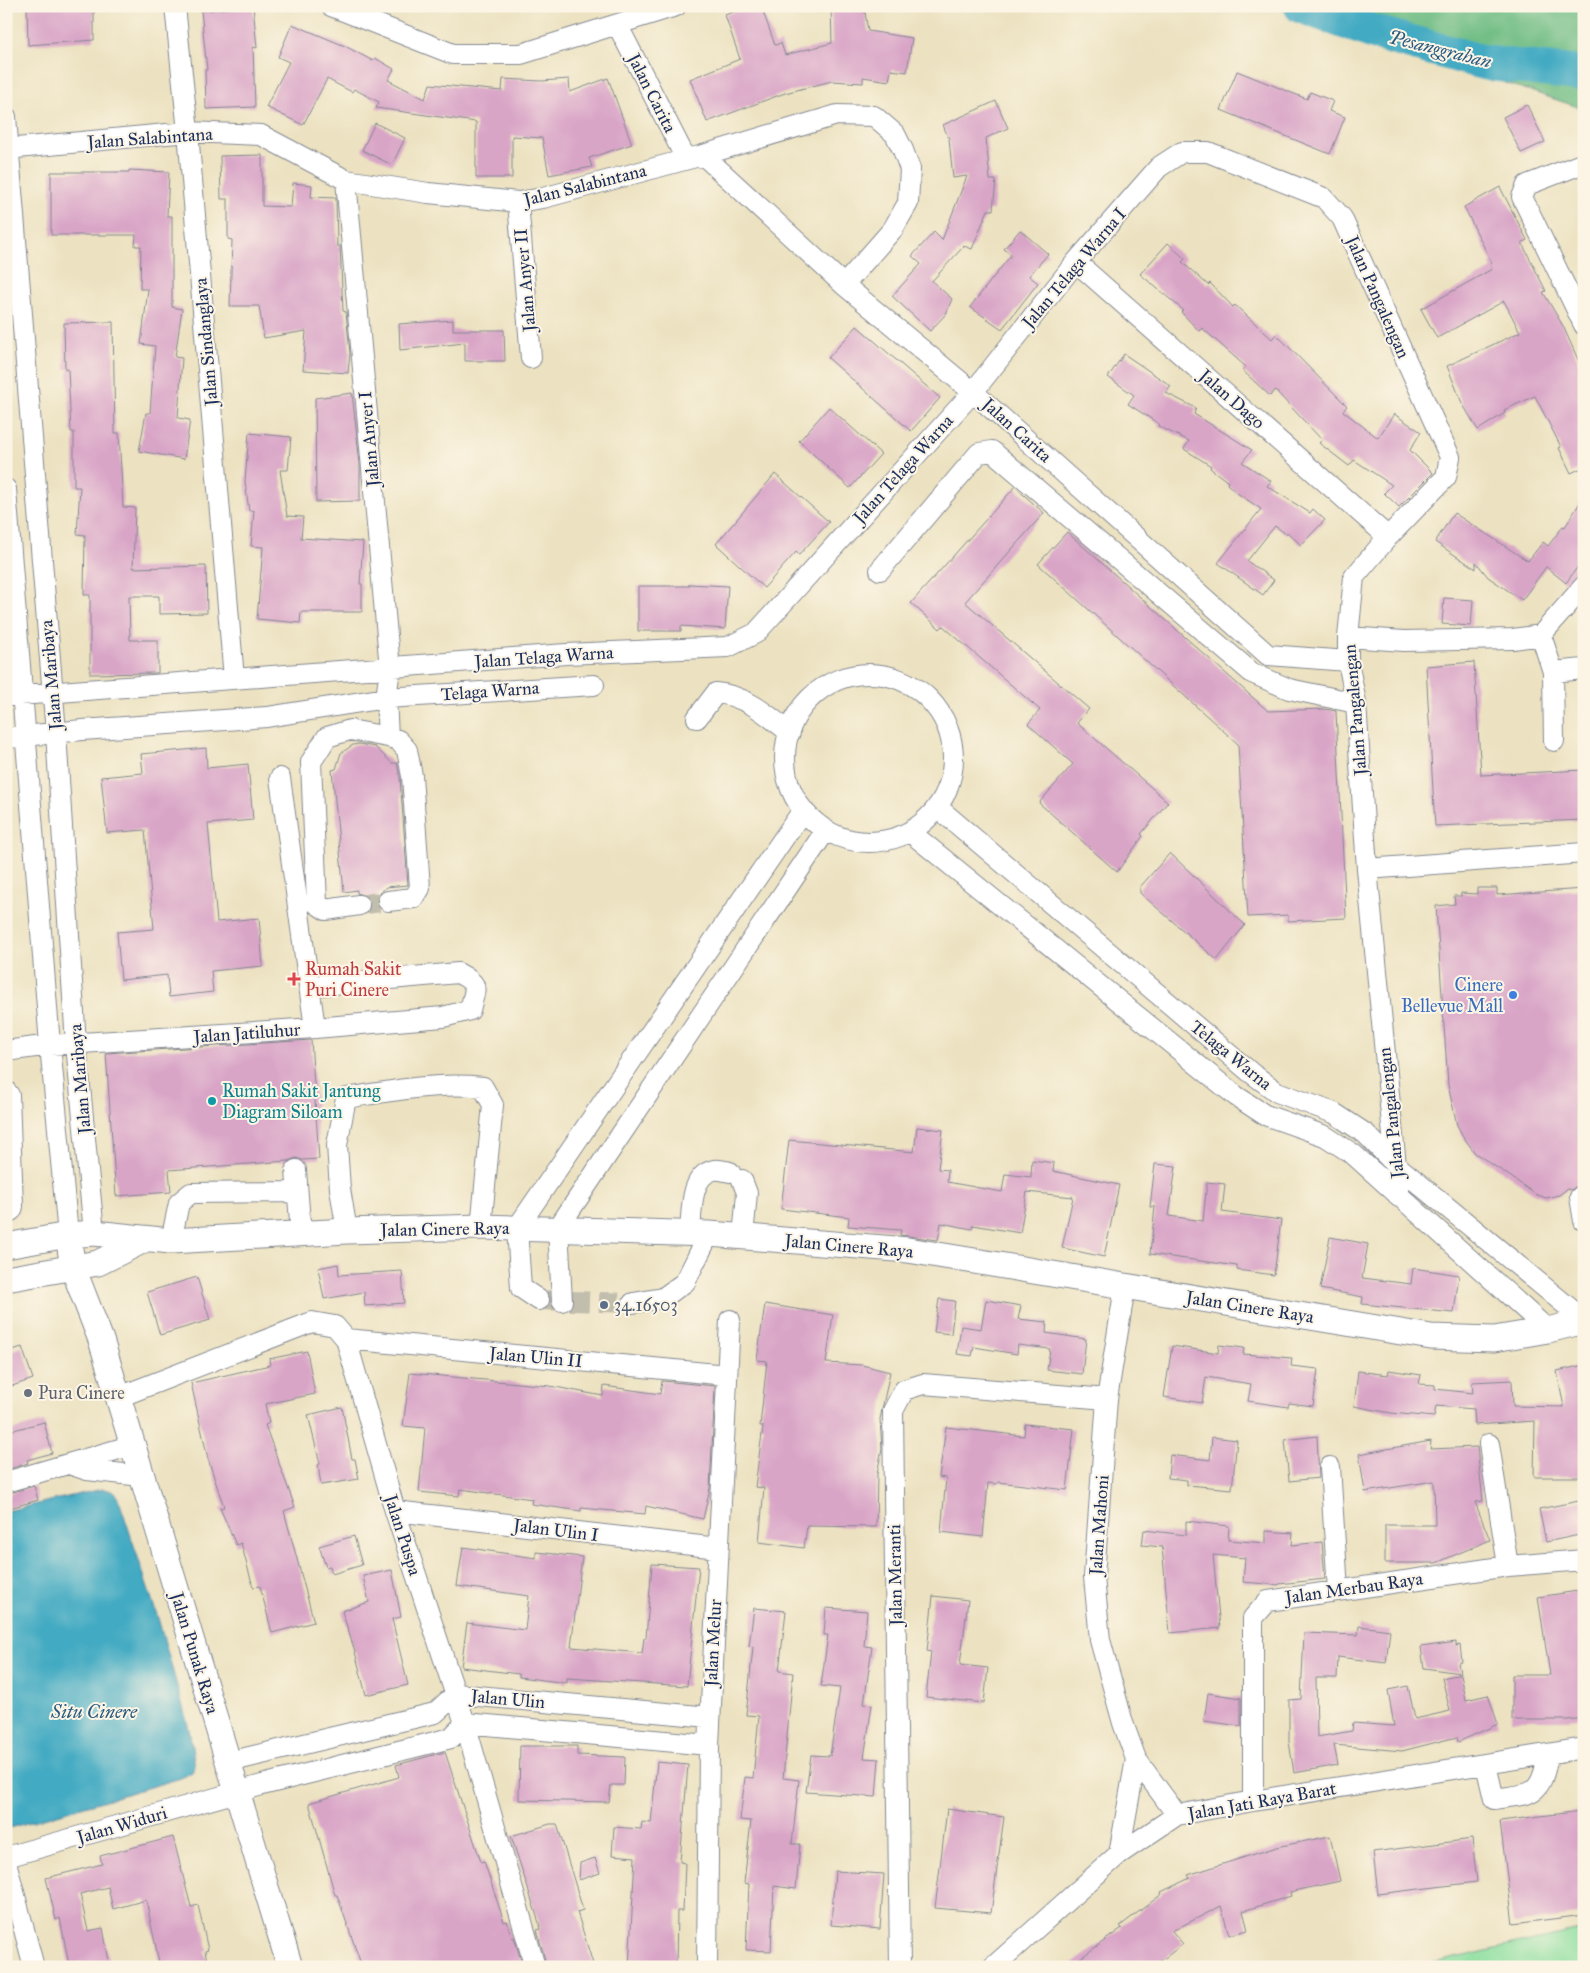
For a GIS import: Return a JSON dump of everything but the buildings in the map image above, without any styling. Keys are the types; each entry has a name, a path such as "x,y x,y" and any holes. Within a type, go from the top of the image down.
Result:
{"main road":[{"name":"Jalan Cinere Raya","path":"9,1245 68,1235 94,1234 171,1242 347,1231 481,1227 700,1234 908,1250 1431,1337 1494,1339 1548,1330 1579,1312"},
{"name":"Jalan Punak Raya","path":"94,1234 98,1264 101,1340"},
{"name":"Jalan Punak Raya","path":"68,1235 73,1268 101,1340 119,1397 290,1967"},
{"path":"9,1245 12,1278 98,1264 144,1240"}],"street":[{"name":"Jalan Sindanglaya","path":"175,6 188,132 234,679"},
{"path":"331,6 452,54 520,54 618,26 676,6"},
{"name":"Jalan Carita","path":"618,26 694,157 973,392 1268,655"},
{"name":"Jalan Salabintana","path":"7,149 188,132 261,135 346,180 428,193 518,202 543,198 694,157 837,115 874,116 895,134 903,150 910,169 908,203 893,229 844,285"},
{"name":"Jalan Maribaya","path":"6,118 7,149 56,733 76,1044 94,1234"},
{"name":"Jalan Telaga Warna I","path":"973,392 1076,262 1159,167 1182,152"},
{"name":"Jalan Pangalengan","path":"1182,152 1208,152 1324,198 1342,218 1450,457 1446,477 1388,537 1354,577 1348,637 1348,661 1356,703 1367,869 1399,1197"},
{"path":"1584,163 1527,186 1522,197 1584,325"},
{"name":"Jalan Anyer I","path":"346,180 390,669 386,698 388,737"},
{"name":"Jalan Anyer II","path":"518,202 531,358"},
{"name":"Jalan Dago","path":"1076,262 1388,537"},
{"name":"Jalan Telaga Warna","path":"14,695 390,669 566,654 728,647 756,633 973,392"},
{"path":"880,570 979,453 992,451 1252,673 1289,689 1356,703"},
{"name":"Jalan Maribaya","path":"6,489 16,738 50,1045 68,1235"},
{"path":"1348,637 1404,641 1513,639 1541,635 1584,586"},
{"path":"1541,635 1553,672 1554,741"},
{"path":"1252,673 1268,655 1348,661"},
{"path":"1553,672 1584,669"},
{"path":"876,674 907,682 932,702 949,730 953,762 945,793 937,807 925,821 910,832 897,838 868,842 853,840 826,830 803,810 789,781 786,749 790,733 796,718 816,693 844,678 876,674"},
{"name":"Telaga Warna","path":"386,698 594,685"},
{"path":"697,718 716,693 732,694 762,711 790,733"},
{"path":"16,738 56,733 267,717 386,698"},
{"path":"359,905 326,910 317,904 311,762 327,737 350,730 398,740 407,750 412,776 420,888 414,898 388,901"},
{"name":"Jalan Jatiluhur","path":"16,1050 50,1045 315,1028 311,986 280,778"},
{"name":"Telaga Warna","path":"937,807 1250,1072 1277,1092 1334,1113 1366,1134 1396,1165 1579,1312"},
{"path":"539,1300 521,1288 517,1228 803,810"},
{"path":"562,1301 558,1228 826,830"},
{"name":"Telaga Warna","path":"910,832 1236,1096 1265,1115 1325,1136 1353,1154 1548,1330"},
{"path":"1367,869 1584,853"},
{"path":"311,986 458,973 473,981 475,986 470,1010 443,1017 315,1028"},
{"path":"347,1231 340,1189 337,1145 346,1098 416,1088 459,1085 483,1088 493,1105 481,1227"},
{"path":"6,1091 9,1095 8,1128 13,1206 6,1214"},
{"path":"296,1170 301,1234"},
{"path":"633,1302 664,1298 685,1282 700,1234 694,1191 702,1176 714,1170 736,1176 747,1193 742,1237"},
{"path":"171,1242 179,1203 191,1193 290,1192 298,1197"},
{"path":"1580,1198 1584,1221"},
{"name":"Jalan Mahoni","path":"1125,1287 1107,1399 1094,1577 1100,1640 1122,1723 1136,1759 1176,1815"},
{"name":"Jalan Melur","path":"707,1967 708,1745 730,1320"},
{"path":"119,1397 312,1322 335,1326 346,1339"},
{"name":"Jalan Ulin II","path":"346,1339 727,1375"},
{"name":"Jalan Puspa","path":"346,1339 395,1511 465,1723 534,1967"},
{"name":"Jalan Meranti","path":"900,1967 893,1411 904,1390 922,1384 1107,1399"},
{"path":"6,1482 133,1444"},
{"path":"1489,1444 1508,1566"},
{"path":"69,1464 87,1470 142,1476"},
{"path":"1330,1468 1338,1590"},
{"name":"Jalan Ulin I","path":"395,1511 718,1548"},
{"name":"Jalan Merbau Raya","path":"1253,1801 1253,1618 1268,1601 1508,1566 1584,1560"},
{"name":"Jalan Ulin","path":"228,1762 435,1713 456,1694 710,1717"},
{"name":"Jalan Ulin","path":"237,1793 451,1738 465,1723 708,1745"},
{"name":"Jalan Jati Raya Barat","path":"993,1967 1119,1854 1176,1815 1253,1801 1548,1756 1584,1748"},
{"path":"1486,1765 1494,1800 1532,1793 1540,1785 1548,1756"},
{"path":"1119,1854 1136,1759"},
{"name":"Jalan Widuri","path":"6,1857 237,1793"},
{"path":"6,1862 34,1967"}],"green space":[{"path":"1274,6 1584,6 1584,109"},
{"path":"1584,1929 1584,1967 1415,1967"}],"water":[{"name":"Situ Cinere","path":"102,1489 114,1493 120,1503 158,1618 189,1729 195,1766 192,1772 181,1778 6,1829 6,1511"}],"waterway":[{"name":"Pesanggrahan","path":"1301,6 1376,33 1486,63 1584,74"}],"tunnel":[{"path":"359,905 388,901"},
{"path":"539,1300 633,1303"}],"place":[{"name":"Rumah Sakit Puri Cinere","path":"294,979"},
{"name":"Cinere Bellevue Mall","path":"1513,995"},
{"name":"Rumah Sakit Jantung Diagram Siloam","path":"212,1101"},
{"name":"34.16503","path":"604,1305"},
{"name":"Pura Cinere","path":"28,1393"}]}
